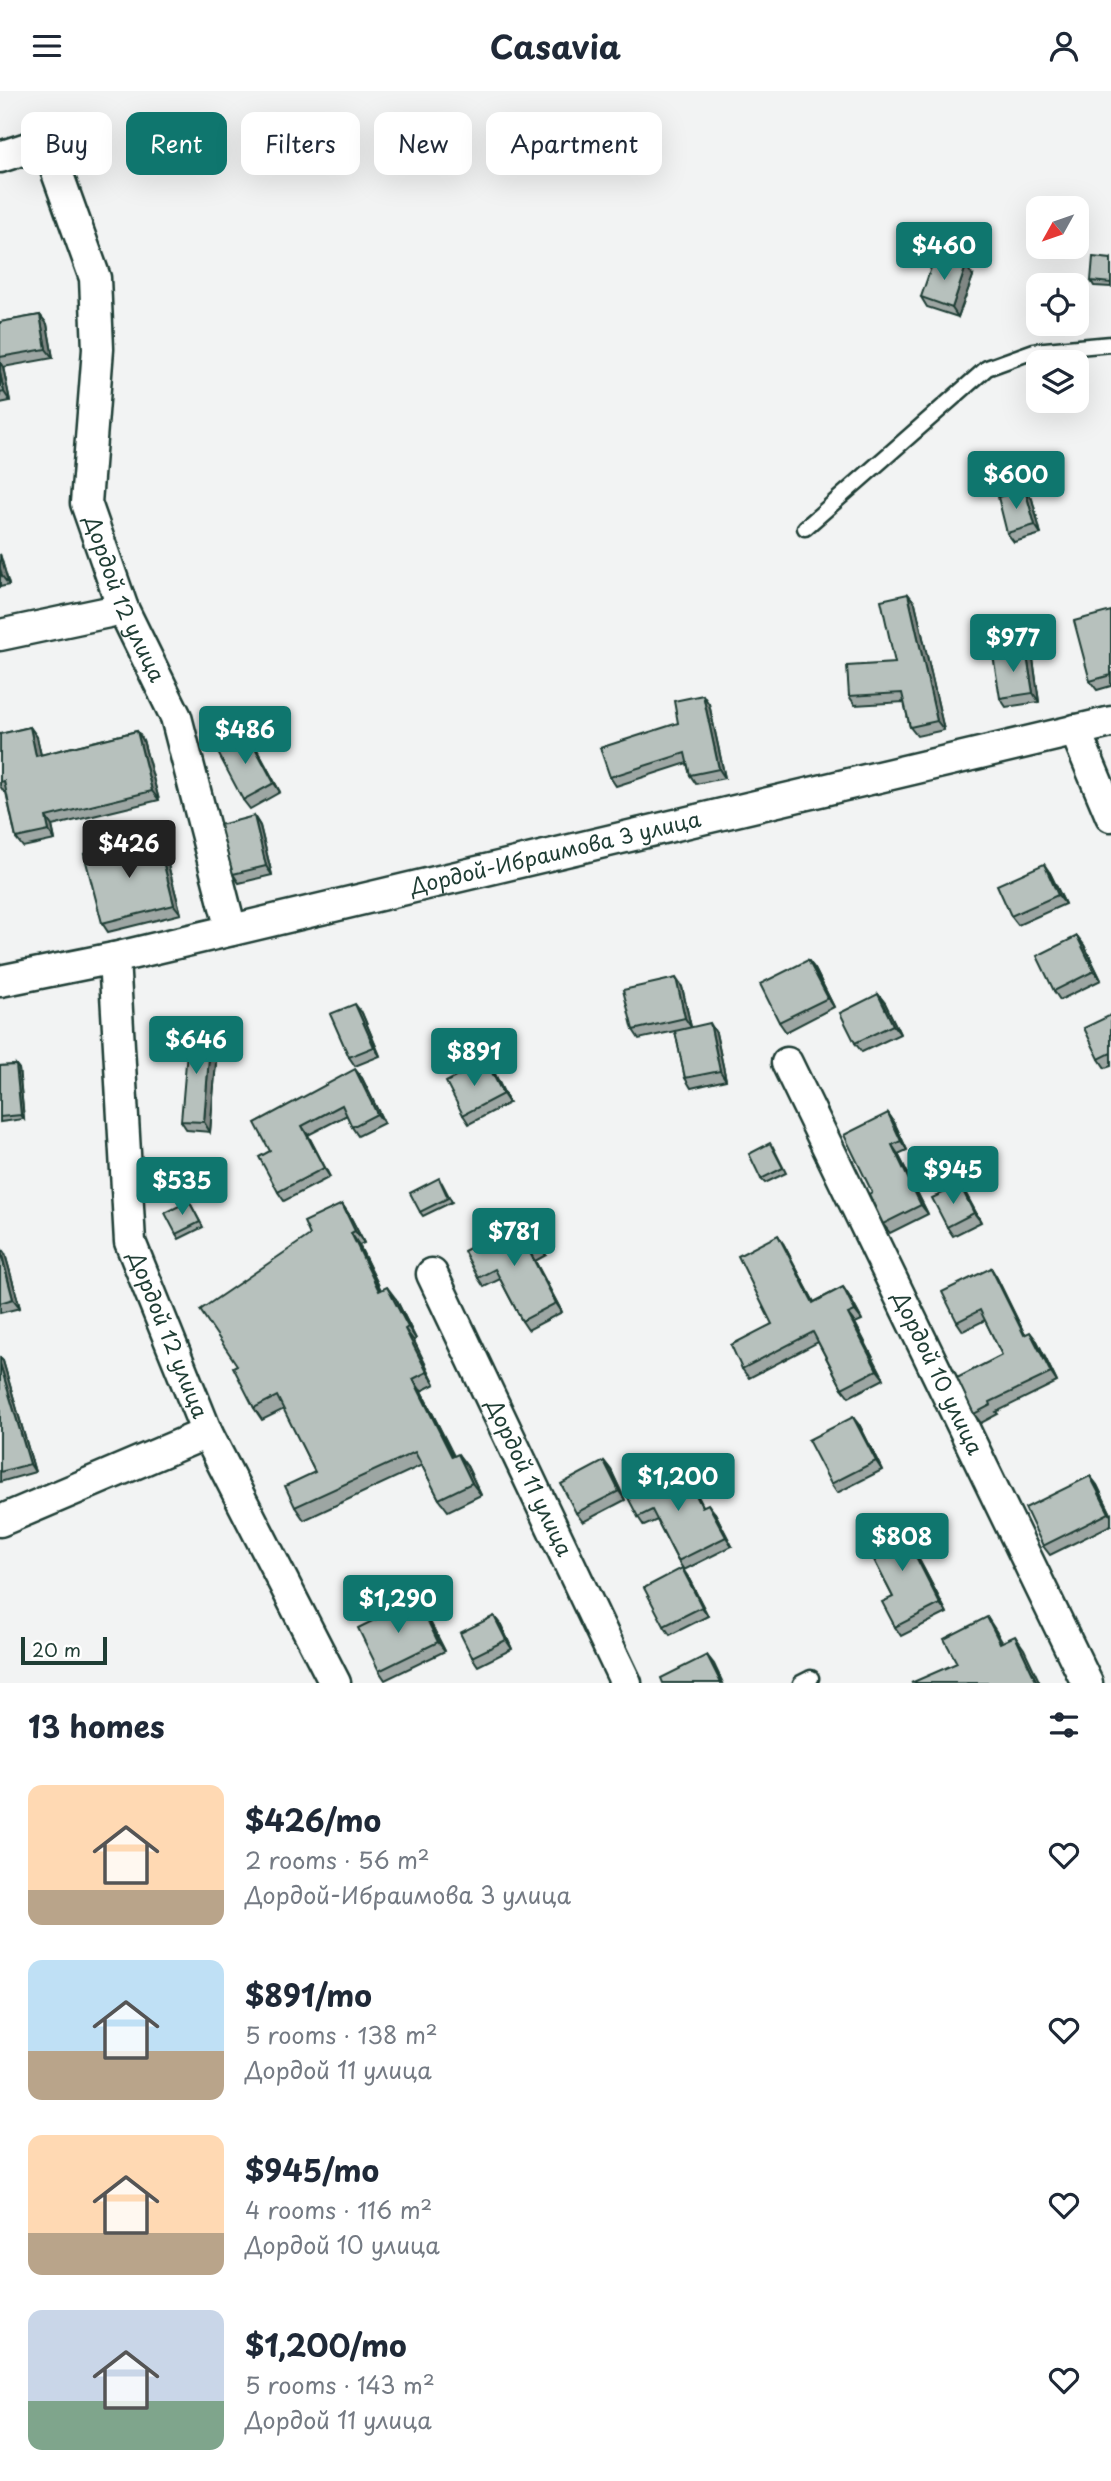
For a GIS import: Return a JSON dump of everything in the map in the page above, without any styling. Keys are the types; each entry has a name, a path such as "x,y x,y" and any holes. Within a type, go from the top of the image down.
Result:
{"street":[{"name":"Дордой 12 улица","path":"0,157 46,142 95,278 98,349 86,503 123,609 176,717 231,929"},
{"path":"0,635 123,609"},
{"name":"Дордой-Ибраимова 3 улица","path":"0,981 114,958 1111,722"},
{"path":"1075,730 1111,816"},
{"name":"Дордой 12 улица","path":"114,958 130,1242 207,1433 335,1683"},
{"name":"Дордой 10 улица","path":"787,1063 1087,1683"},
{"name":"Дордой 11 улица","path":"432,1274 626,1683"},
{"path":"0,1521 207,1433"}],"lane":[{"path":"805,528 987,368 1034,351 1111,344"}],"building":[{"path":"935,256 966,266 952,308 921,297"},
{"path":"1093,257 1111,259 1111,283 1091,281"},
{"path":"40,315 46,349 0,357 0,322"},
{"path":"0,373 4,392 0,393"},
{"path":"1025,490 1035,525 1007,533 998,497"},
{"path":"908,594 937,721 910,727 902,693 849,696 847,666 895,663 881,600"},
{"path":"1111,611 1111,675 1090,681 1074,621"},
{"path":"1026,650 1033,693 1000,698 993,655"},
{"path":"703,695 719,769 690,775 685,753 610,777 600,748 678,723 674,701"},
{"path":"30,727 36,756 137,731 152,791 46,817 49,831 16,838 4,781 0,782 0,734"},
{"path":"247,733 274,783 243,800 216,749"},
{"path":"254,816 266,866 233,874 220,825"},
{"path":"157,837 174,905 102,923 84,854"},
{"path":"1044,864 1058,895 1011,916 997,885"},
{"path":"1077,936 1094,971 1054,991 1037,956"},
{"path":"808,960 828,998 779,1022 760,984"},
{"path":"676,978 685,1018 633,1030 623,990"},
{"path":"878,994 893,1025 855,1043 840,1013"},
{"path":"355,1004 374,1047 349,1057 330,1014"},
{"path":"1111,1015 1111,1053 1099,1059 1084,1028"},
{"path":"710,1023 720,1071 685,1078 675,1031"},
{"path":"189,1028 211,1030 204,1122 181,1121"},
{"path":"486,1061 503,1094 463,1115 446,1082"},
{"path":"16,1065 21,1115 0,1117 0,1066"},
{"path":"355,1069 377,1114 352,1127 342,1105 302,1126 324,1168 278,1192 259,1157 270,1151 255,1123"},
{"path":"888,1113 901,1141 892,1145 921,1205 883,1224 869,1194 872,1192 844,1135"},
{"path":"770,1143 783,1168 761,1179 749,1154"},
{"path":"439,1178 448,1198 420,1212 410,1193"},
{"path":"960,1185 974,1213 947,1227 932,1198"},
{"path":"189,1201 200,1222 176,1234 165,1213"},
{"path":"342,1204 355,1231 351,1233 379,1291 387,1287 427,1372 413,1379 452,1457 458,1454 472,1483 439,1499 415,1452 295,1507 285,1486 315,1472 277,1396 254,1408 233,1367 237,1365 200,1310 310,1235 304,1222"},
{"path":"526,1219 540,1246 529,1251 556,1303 522,1321 495,1269 478,1278 464,1251"},
{"path":"778,1235 813,1303 843,1287 855,1311 848,1314 877,1370 842,1388 813,1332 742,1369 731,1345 772,1324 738,1256"},
{"path":"0,1250 13,1299 0,1303"},
{"path":"991,1268 1024,1335 1030,1332 1051,1373 990,1402 991,1405 974,1414 957,1378 1002,1355 980,1310 957,1322 942,1292"},
{"path":"0,1364 30,1464 0,1472"},
{"path":"853,1417 876,1461 831,1484 808,1440"},
{"path":"604,1461 619,1491 576,1513 561,1484"},
{"path":"681,1466 702,1507 708,1504 726,1537 678,1561 652,1510 638,1517 626,1494"},
{"path":"1090,1476 1109,1513 1043,1546 1025,1508"},
{"path":"909,1518 919,1538 909,1543 940,1604 895,1627 882,1602 893,1597 864,1540"},
{"path":"682,1568 702,1607 664,1626 644,1588"},
{"path":"417,1599 438,1642 379,1671 358,1628"},
{"path":"494,1616 506,1640 472,1657 460,1633"},
{"path":"987,1617 1000,1643 1015,1636 1037,1683 911,1683 957,1663 944,1639"},
{"path":"707,1655 721,1683 663,1683 661,1678"}]}
